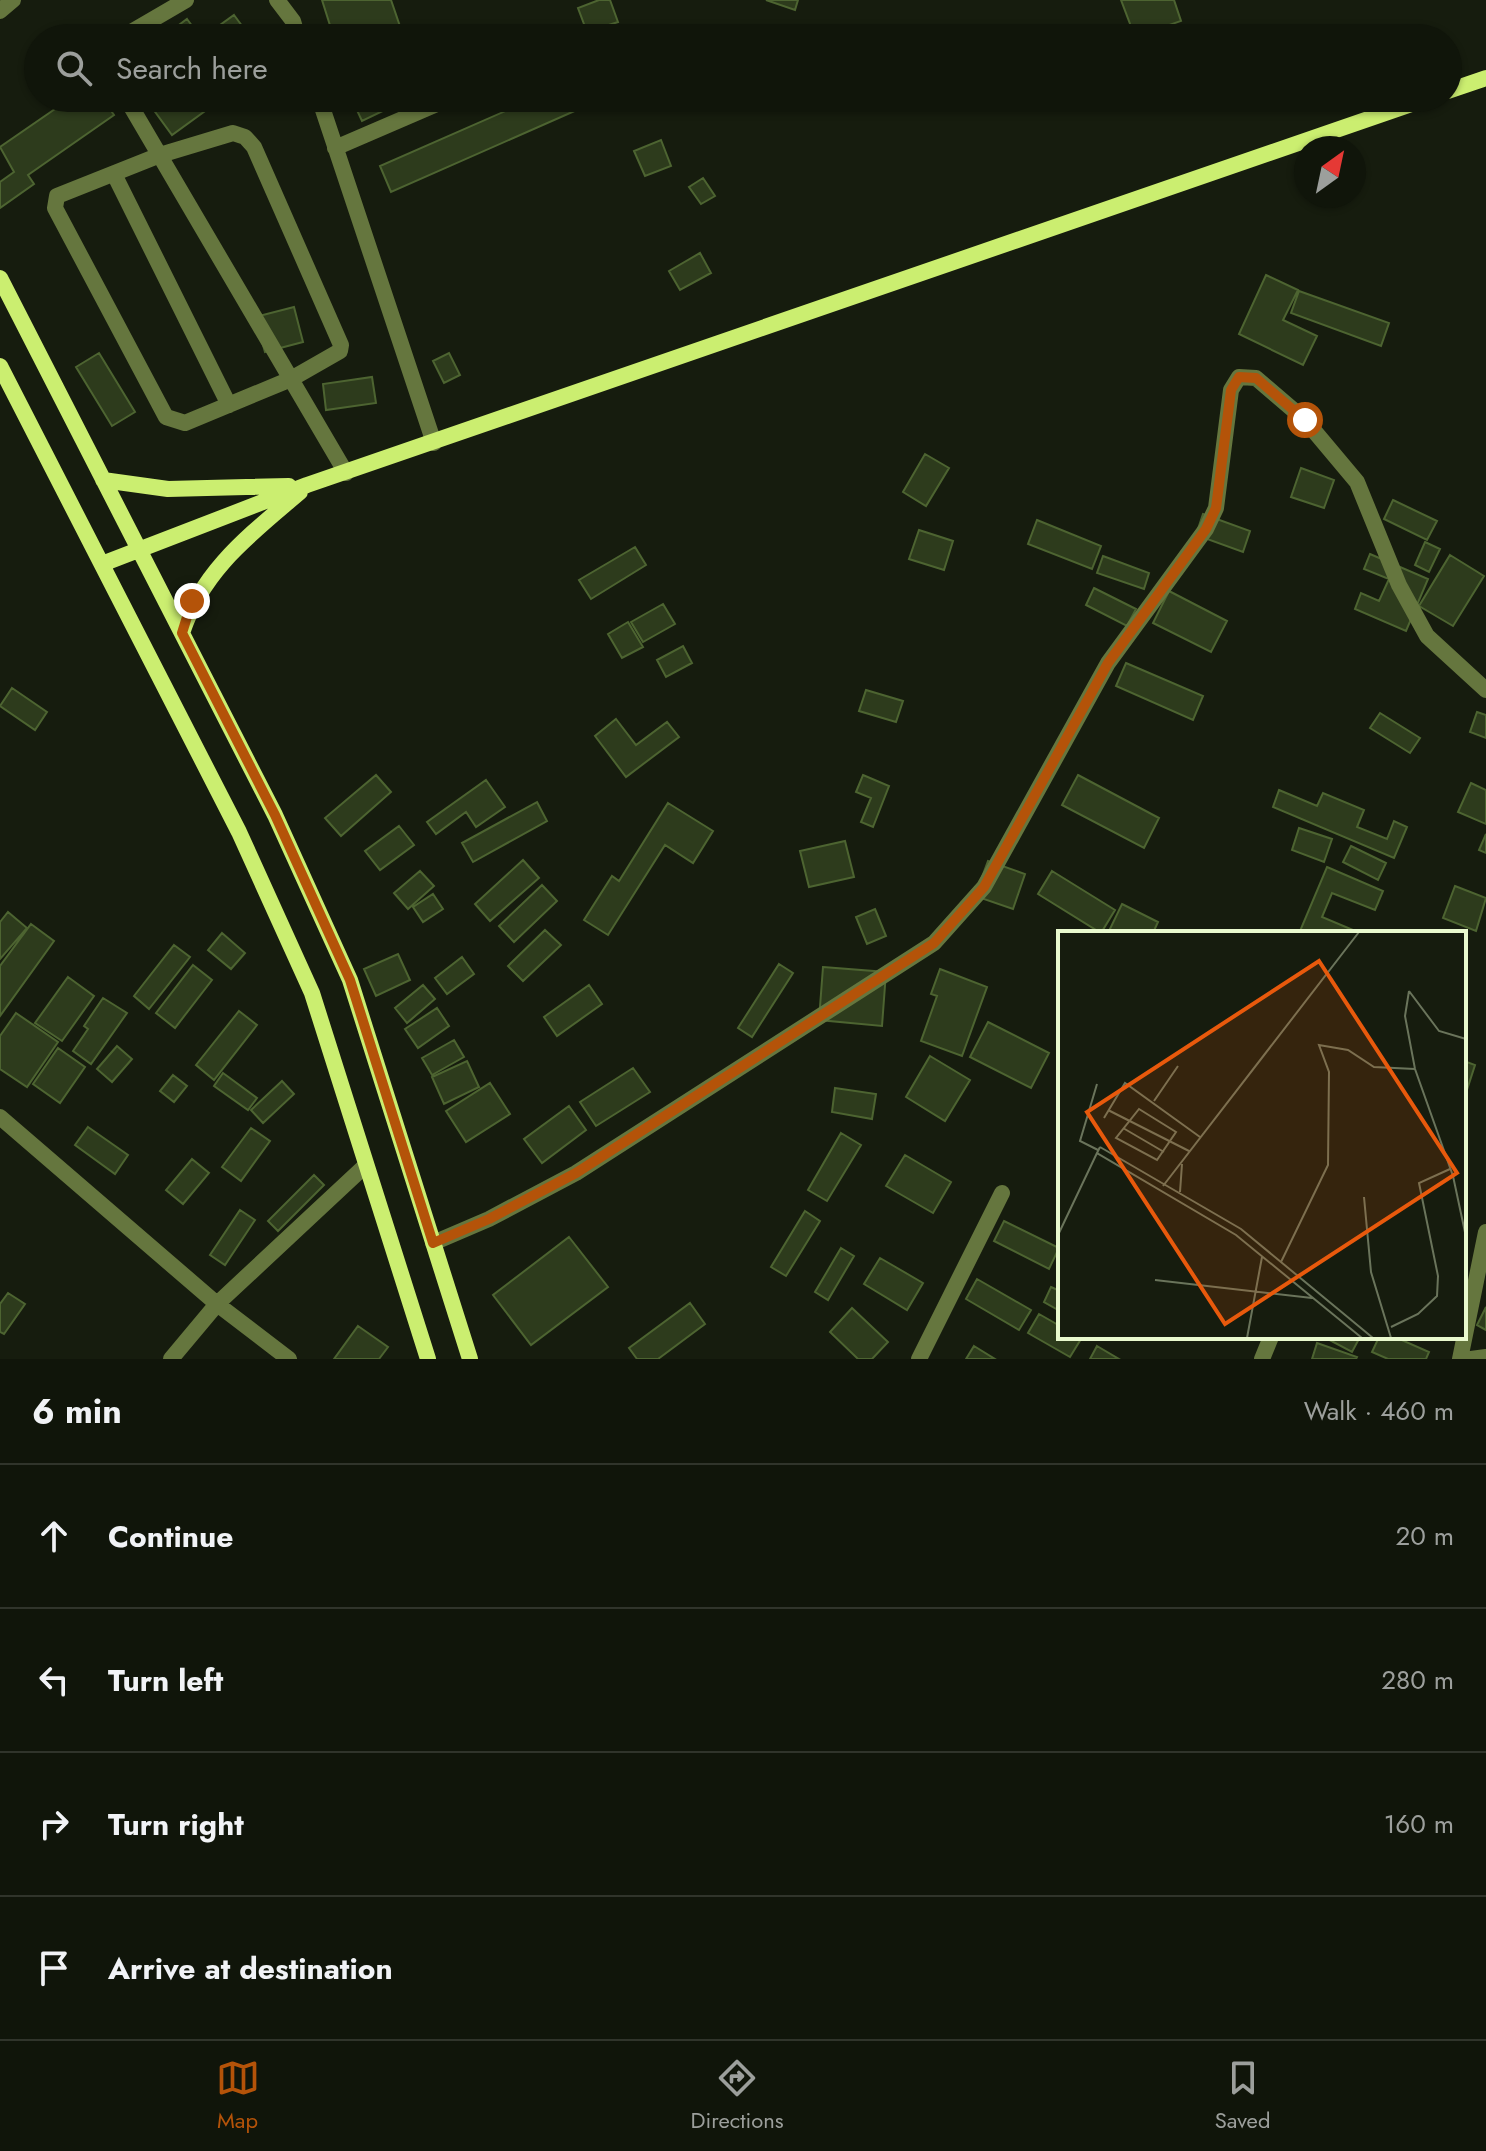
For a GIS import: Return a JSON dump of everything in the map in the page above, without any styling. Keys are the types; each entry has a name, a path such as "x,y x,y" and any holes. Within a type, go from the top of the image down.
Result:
{"main road":[{"path":"1462,86 1486,78"},
{"path":"102,564 307,485 1389,112"},
{"path":"0,278 275,815 350,980 470,1359"},
{"path":"0,366 239,832 312,993 428,1359"},
{"path":"103,480 168,489 307,485"},
{"path":"182,633 192,601 220,564 307,485"}],"street":[{"path":"0,11 13,0"},
{"path":"145,24 186,0"},
{"path":"277,0 294,24"},
{"path":"134,112 346,473"},
{"path":"323,112 434,443"},
{"path":"335,148 419,112"},
{"path":"233,133 245,137 254,147 341,345 335,356 291,379 185,423 166,417 55,208 57,196 114,174 160,155 233,133"},
{"path":"114,174 229,405"},
{"path":"433,1243 489,1219 576,1173 934,943 984,887 1108,663 1206,529 1216,508 1231,390 1239,377 1256,378 1305,420 1357,482 1399,585 1427,636 1486,690"},
{"path":"0,1117 217,1304 289,1359"},
{"path":"171,1359 217,1304 366,1165"},
{"path":"919,1359 1002,1193"},
{"path":"1466,1317 1486,1232"},
{"path":"1262,1359 1270,1339"},
{"path":"1460,1359 1463,1339"},
{"path":"1471,1359 1486,1357"}],"building":[{"path":"322,0 391,0 399,24 330,24"},
{"path":"599,0 610,0 618,22 584,24 578,8"},
{"path":"766,0 798,0 795,10"},
{"path":"1121,0 1174,0 1181,21 1172,24 1130,24"},
{"path":"234,15 241,24 221,24"},
{"path":"51,112 112,112 114,115 28,175 34,184 0,208 0,182 14,172 0,147"},
{"path":"155,112 204,112 172,135"},
{"path":"358,112 381,112 362,121"},
{"path":"503,112 572,112 391,192 380,166"},
{"path":"661,140 671,166 645,176 634,151"},
{"path":"703,178 715,196 701,204 689,187"},
{"path":"700,253 711,273 680,290 669,271"},
{"path":"1266,275 1298,290 1283,320 1317,336 1303,365 1239,334"},
{"path":"1299,291 1389,323 1381,346 1291,313"},
{"path":"294,307 303,342 265,352 255,317"},
{"path":"99,353 135,412 112,426 76,367"},
{"path":"449,353 460,375 444,383 433,361"},
{"path":"372,377 376,403 326,410 323,384"},
{"path":"925,454 949,468 926,506 903,492"},
{"path":"1301,468 1334,480 1324,508 1291,497"},
{"path":"1393,500 1437,521 1427,540 1384,519"},
{"path":"1203,514 1250,531 1243,552 1196,535"},
{"path":"1037,520 1101,546 1092,569 1028,544"},
{"path":"919,530 953,541 944,570 909,559"},
{"path":"1425,542 1440,549 1429,572 1415,565"},
{"path":"635,547 646,565 591,599 579,580"},
{"path":"1370,554 1428,579 1406,631 1355,609 1361,593 1379,601 1389,579 1364,569"},
{"path":"1450,555 1484,576 1453,626 1419,606"},
{"path":"1103,556 1149,573 1144,589 1097,573"},
{"path":"1094,588 1136,609 1127,626 1086,605"},
{"path":"1169,591 1227,621 1211,652 1153,623"},
{"path":"663,604 675,624 643,642 631,622"},
{"path":"628,622 643,647 622,658 608,634"},
{"path":"683,646 692,663 666,677 657,660"},
{"path":"1126,663 1203,696 1193,720 1116,686"},
{"path":"12,688 47,712 35,730 0,706"},
{"path":"866,690 903,701 896,722 859,711"},
{"path":"1477,712 1486,715 1486,738 1470,732"},
{"path":"1380,713 1420,738 1410,753 1370,728"},
{"path":"616,719 636,745 667,722 679,737 626,777 595,736"},
{"path":"376,775 391,792 341,836 325,818"},
{"path":"863,775 889,786 873,827 861,822 871,798 856,792"},
{"path":"1078,775 1159,818 1144,848 1062,805"},
{"path":"486,780 505,807 476,827 466,812 436,834 427,822"},
{"path":"1471,783 1486,790 1486,824 1458,812"},
{"path":"1279,790 1317,806 1323,793 1364,810 1357,827 1387,839 1394,821 1407,827 1394,858 1273,807"},
{"path":"537,802 547,821 473,862 462,843"},
{"path":"668,803 713,831 693,863 665,845 608,935 584,920 612,876 619,881"},
{"path":"399,826 414,845 380,870 365,851"},
{"path":"1299,828 1332,839 1324,862 1292,850"},
{"path":"1486,834 1486,853 1479,850"},
{"path":"845,841 854,877 809,887 800,851"},
{"path":"1351,846 1386,863 1378,880 1343,862"},
{"path":"523,860 539,878 490,921 475,904"},
{"path":"988,861 1025,874 1013,909 975,896"},
{"path":"1327,867 1383,891 1375,910 1332,893 1322,917 1355,931 1300,931"},
{"path":"420,871 434,886 408,909 394,893"},
{"path":"1052,871 1115,910 1102,931 1098,931 1038,894"},
{"path":"542,885 557,901 514,942 499,926"},
{"path":"1455,886 1486,898 1476,931 1443,918"},
{"path":"433,894 443,909 423,922 413,907"},
{"path":"1122,904 1158,922 1154,931 1109,931"},
{"path":"875,909 886,936 867,944 856,917"},
{"path":"8,912 27,928 0,959 0,922"},
{"path":"31,924 54,941 0,1016 0,966"},
{"path":"545,930 561,945 523,981 508,966"},
{"path":"222,933 245,953 231,969 208,950"},
{"path":"174,945 190,957 149,1009 134,996"},
{"path":"398,954 410,980 376,996 364,969"},
{"path":"462,957 474,974 447,994 435,978"},
{"path":"779,964 793,973 752,1037 738,1028"},
{"path":"193,965 212,980 175,1028 156,1013"},
{"path":"823,967 886,972 882,1026 819,1020"},
{"path":"940,969 987,987 962,1056 921,1041 937,996 931,994"},
{"path":"68,977 94,996 62,1041 35,1023"},
{"path":"423,985 435,999 407,1023 395,1008"},
{"path":"589,985 602,1004 557,1036 544,1017"},
{"path":"103,998 127,1013 91,1064 73,1051 88,1029 84,1026"},
{"path":"437,1008 449,1026 418,1048 405,1029"},
{"path":"239,1011 257,1025 214,1080 196,1065"},
{"path":"16,1013 58,1042 27,1087 0,1069 0,1036"},
{"path":"988,1022 1049,1053 1031,1088 970,1057"},
{"path":"454,1040 464,1057 432,1075 422,1058"},
{"path":"117,1046 132,1059 112,1082 97,1069"},
{"path":"58,1048 85,1067 60,1103 33,1084"},
{"path":"930,1056 970,1080 945,1121 906,1097"},
{"path":"467,1061 479,1087 444,1104 432,1077"},
{"path":"1466,1062 1475,1065 1466,1093"},
{"path":"633,1068 650,1092 596,1126 580,1102"},
{"path":"223,1073 257,1098 248,1110 214,1086"},
{"path":"173,1075 187,1086 174,1102 160,1091"},
{"path":"282,1081 294,1094 263,1123 251,1110"},
{"path":"490,1083 510,1114 466,1142 446,1111"},
{"path":"835,1088 876,1094 872,1119 832,1112"},
{"path":"569,1106 586,1130 542,1163 524,1139"},
{"path":"88,1127 128,1155 115,1174 75,1145"},
{"path":"251,1128 270,1141 241,1181 222,1167"},
{"path":"841,1133 861,1145 827,1201 808,1190"},
{"path":"905,1155 951,1182 933,1213 886,1186"},
{"path":"192,1159 209,1173 183,1204 166,1190"},
{"path":"314,1175 324,1185 278,1231 268,1221"},
{"path":"240,1210 255,1220 225,1265 210,1255"},
{"path":"805,1211 820,1221 786,1276 771,1267"},
{"path":"1004,1221 1058,1250 1049,1269 994,1241"},
{"path":"569,1237 608,1287 531,1345 493,1295"},
{"path":"841,1248 854,1256 828,1300 815,1292"},
{"path":"880,1258 923,1283 907,1310 864,1284"},
{"path":"977,1279 1031,1310 1019,1330 966,1299"},
{"path":"1051,1287 1058,1290 1058,1310 1044,1302"},
{"path":"8,1293 25,1304 4,1334 0,1332 0,1304"},
{"path":"690,1303 705,1324 658,1359 637,1359 629,1348"},
{"path":"1486,1307 1486,1330 1477,1325"},
{"path":"852,1308 888,1342 872,1359 858,1359 830,1332"},
{"path":"1039,1314 1058,1325 1058,1339 1081,1339 1070,1357 1028,1333"},
{"path":"358,1326 388,1347 379,1359 334,1359"},
{"path":"1328,1339 1359,1339 1352,1352"},
{"path":"1378,1339 1400,1339 1429,1352 1426,1359 1388,1359 1372,1352"},
{"path":"1317,1343 1357,1357 1312,1359"},
{"path":"974,1346 995,1359 966,1359"},
{"path":"1097,1346 1119,1359 1090,1359"}],"route":[{"path":"192,601 182,633 275,815 350,980 433,1243 489,1219 576,1173 934,943 984,887 1108,663 1206,529 1216,508 1231,390 1239,377 1256,378 1305,420"}]}
